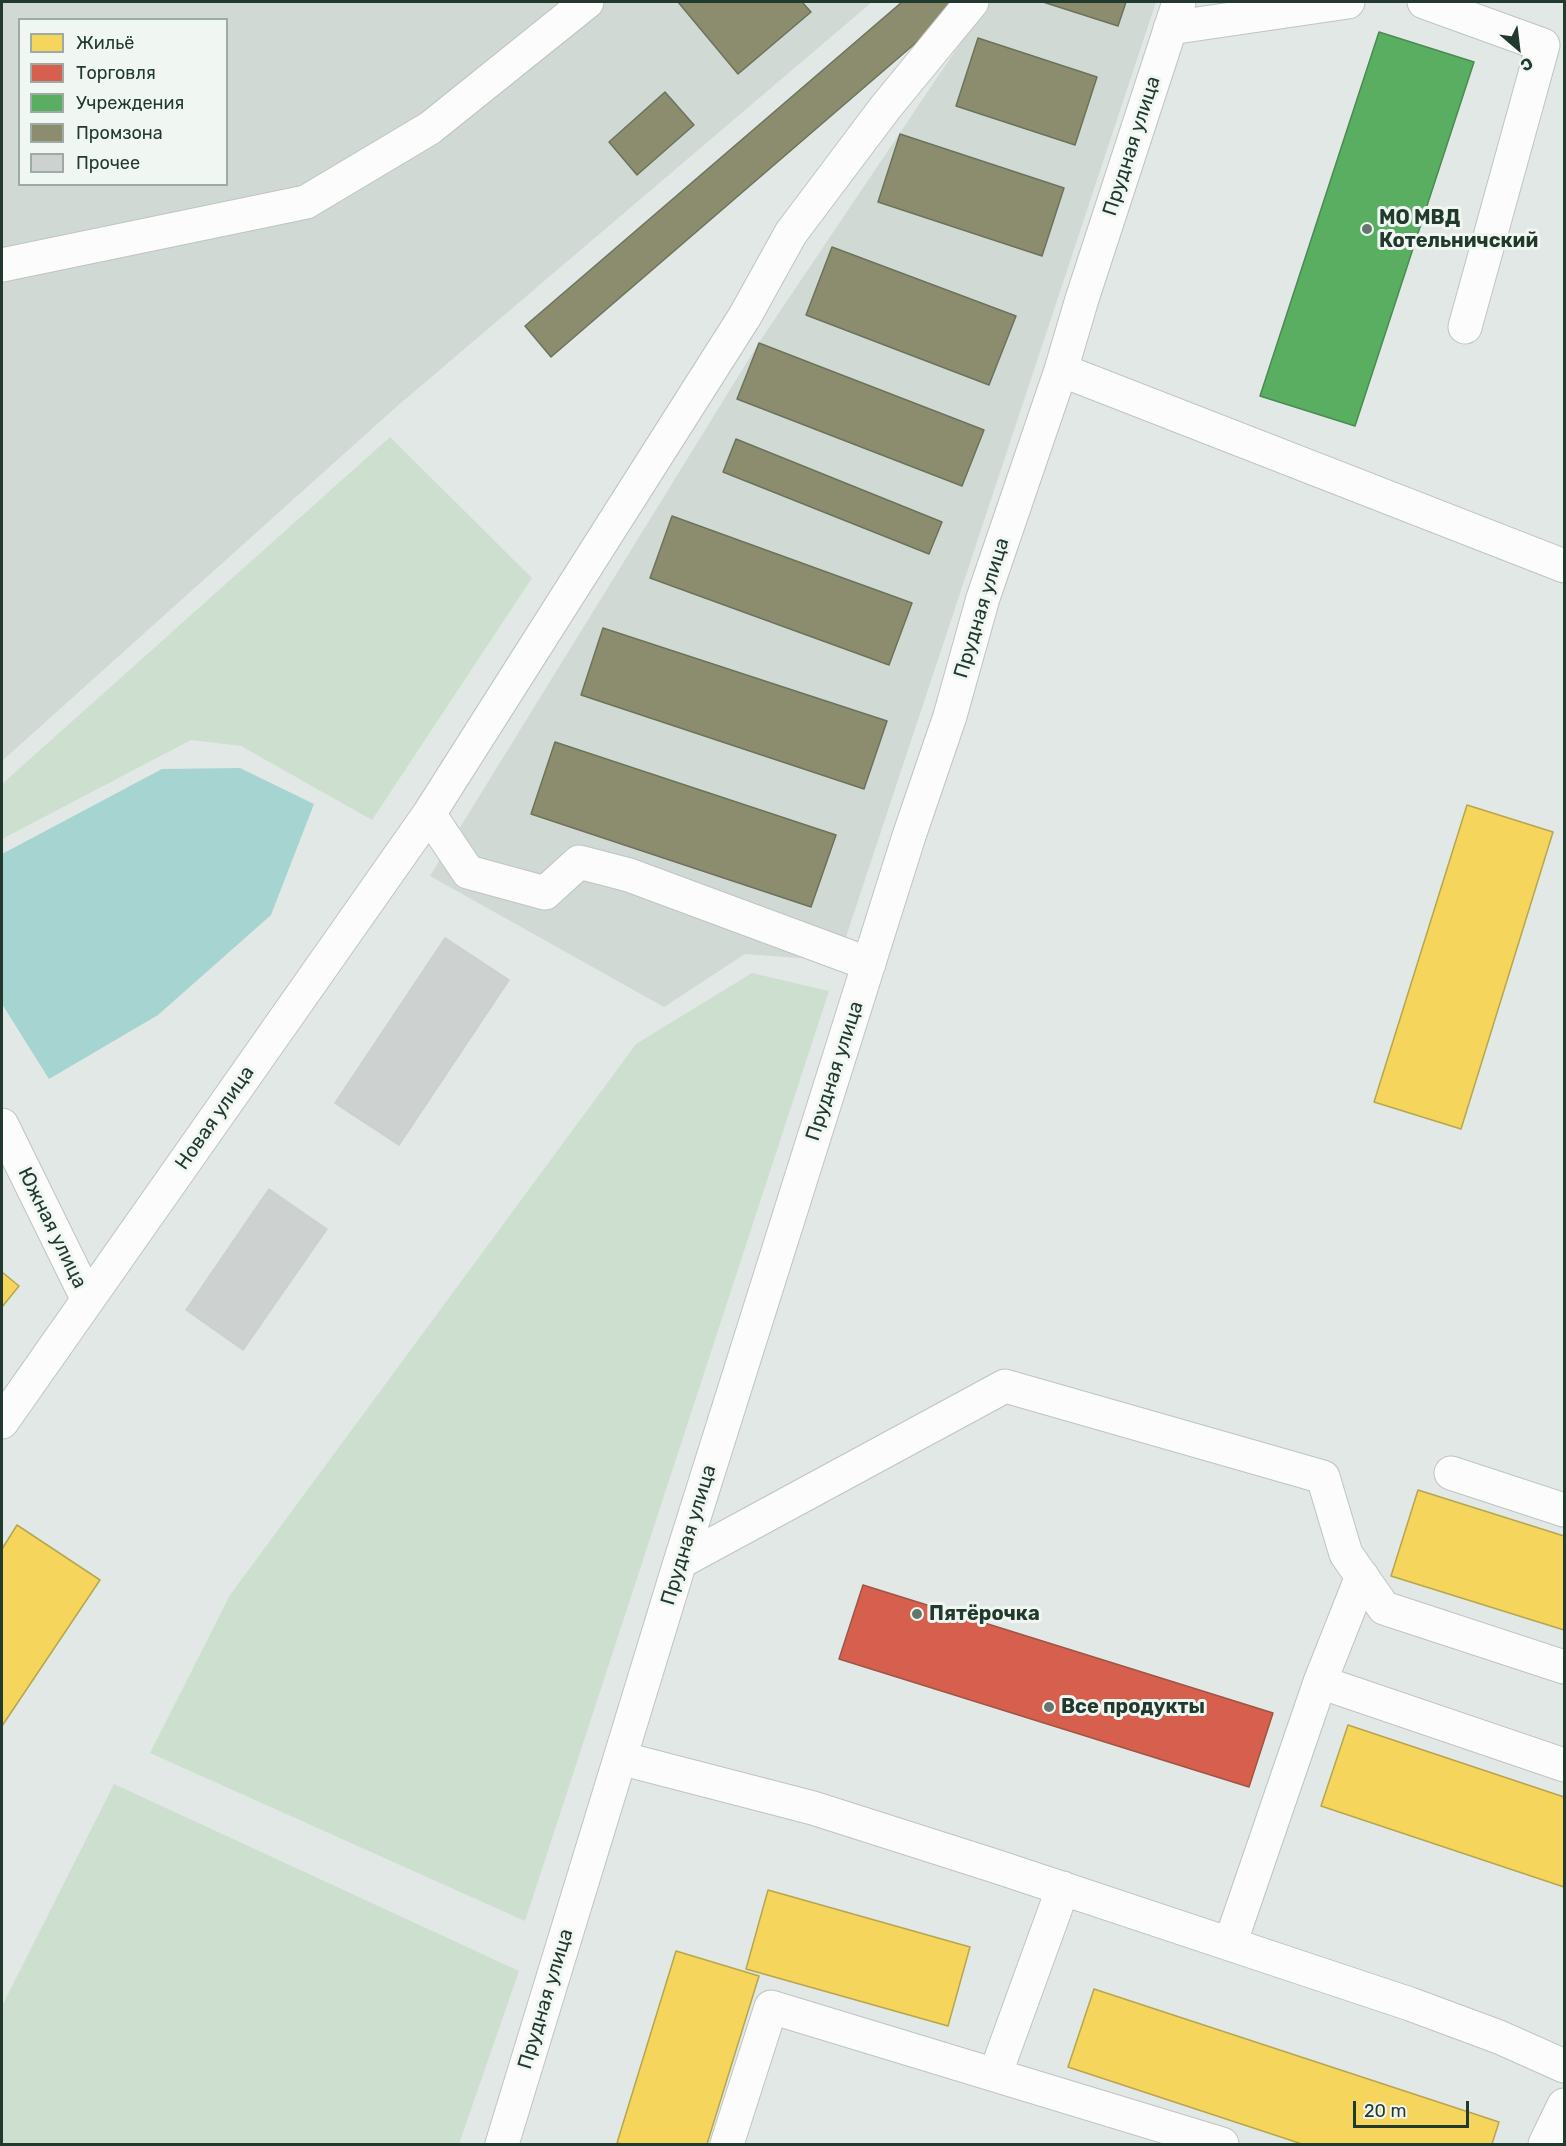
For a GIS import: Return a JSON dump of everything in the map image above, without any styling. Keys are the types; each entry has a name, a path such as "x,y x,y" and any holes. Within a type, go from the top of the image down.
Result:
{"street":[{"path":"2,265 306,202 430,128 587,2"},
{"name":"Новая улица","path":"2,1422 429,814 744,316 791,233 885,108 972,2"},
{"path":"1175,15 1348,2"},
{"path":"1424,2 1543,45 1465,327"},
{"name":"Прудная улица","path":"502,2145 680,1562 909,836 950,716 983,598 1061,370 1175,15"},
{"path":"1061,370 1564,566"},
{"path":"429,814 468,872 545,893 579,862 629,875 869,964"},
{"name":"Южная улица","path":"2,1125 87,1298"},
{"path":"680,1562 1005,1386 1323,1477 1346,1554 1384,1608 1564,1667"},
{"path":"1451,1473 1564,1510"},
{"path":"1230,1944 1320,1682 1362,1576"},
{"path":"1320,1682 1564,1765"},
{"path":"620,1758 813,1808 1063,1888 1410,2004 1499,2037 1564,2066"},
{"path":"995,2075 1063,1888"},
{"path":"728,2145 771,2007 1222,2145"},
{"path":"1545,2145 1564,2105"}],"shaded area":[{"path":"2,2 872,2 395,408 2,761"},
{"path":"988,2 1156,2 838,961 745,954 664,1007 430,876 760,341"}],"green space":[{"path":"390,437 532,578 372,820 241,746 191,740 2,839 2,784"},
{"path":"752,973 829,991 525,1921 150,1753 230,1595 636,1044"},
{"path":"114,1784 519,1971 459,2144 2,2144 2,2006"}],"water":[{"path":"240,768 314,804 271,915 158,1015 49,1079 2,1004 2,854 162,769"}],"building: Жильё":[{"path":"1467,805 1553,832 1461,1129 1374,1102"},
{"path":"2,1272 19,1286 2,1307"},
{"path":"1418,1490 1564,1536 1564,1630 1391,1576"},
{"path":"17,1525 100,1580 2,1726 2,1549"},
{"path":"1348,1725 1564,1797 1564,1887 1321,1806"},
{"path":"768,1890 970,1947 948,2026 746,1969"},
{"path":"676,1951 759,1976 707,2144 617,2143"},
{"path":"1094,1989 1499,2122 1492,2144 1302,2144 1068,2067"}],"building: Торговля":[{"path":"863,1585 1273,1713 1249,1787 839,1659"}],"building: Учреждения":[{"name":"МО МВД Котельничский","path":"1379,32 1474,62 1355,426 1260,396"}],"building: Промзона":[{"path":"678,2 802,2 811,12 738,74"},
{"path":"902,2 958,2 961,4 551,357 525,326"},
{"path":"1043,2 1126,2 1118,26"},
{"path":"978,38 1097,77 1075,145 956,106"},
{"path":"665,92 694,125 637,175 609,142"},
{"path":"900,134 1064,188 1042,256 878,202"},
{"path":"832,247 1016,316 989,385 806,315"},
{"path":"759,343 984,430 962,486 737,399"},
{"path":"736,439 942,522 929,554 723,472"},
{"path":"672,516 912,603 889,665 650,578"},
{"path":"603,628 887,721 864,789 581,695"},
{"path":"555,742 836,835 811,907 531,814"}],"building: Прочее":[{"path":"445,938 509,980 399,1145 335,1103"},
{"path":"269,1189 327,1229 243,1350 186,1310"}],"place":[{"name":"МО МВД Котельничский","path":"1367,229"},
{"name":"Пятёрочка","path":"917,1614"},
{"name":"Все продукты","path":"1049,1707"}]}
